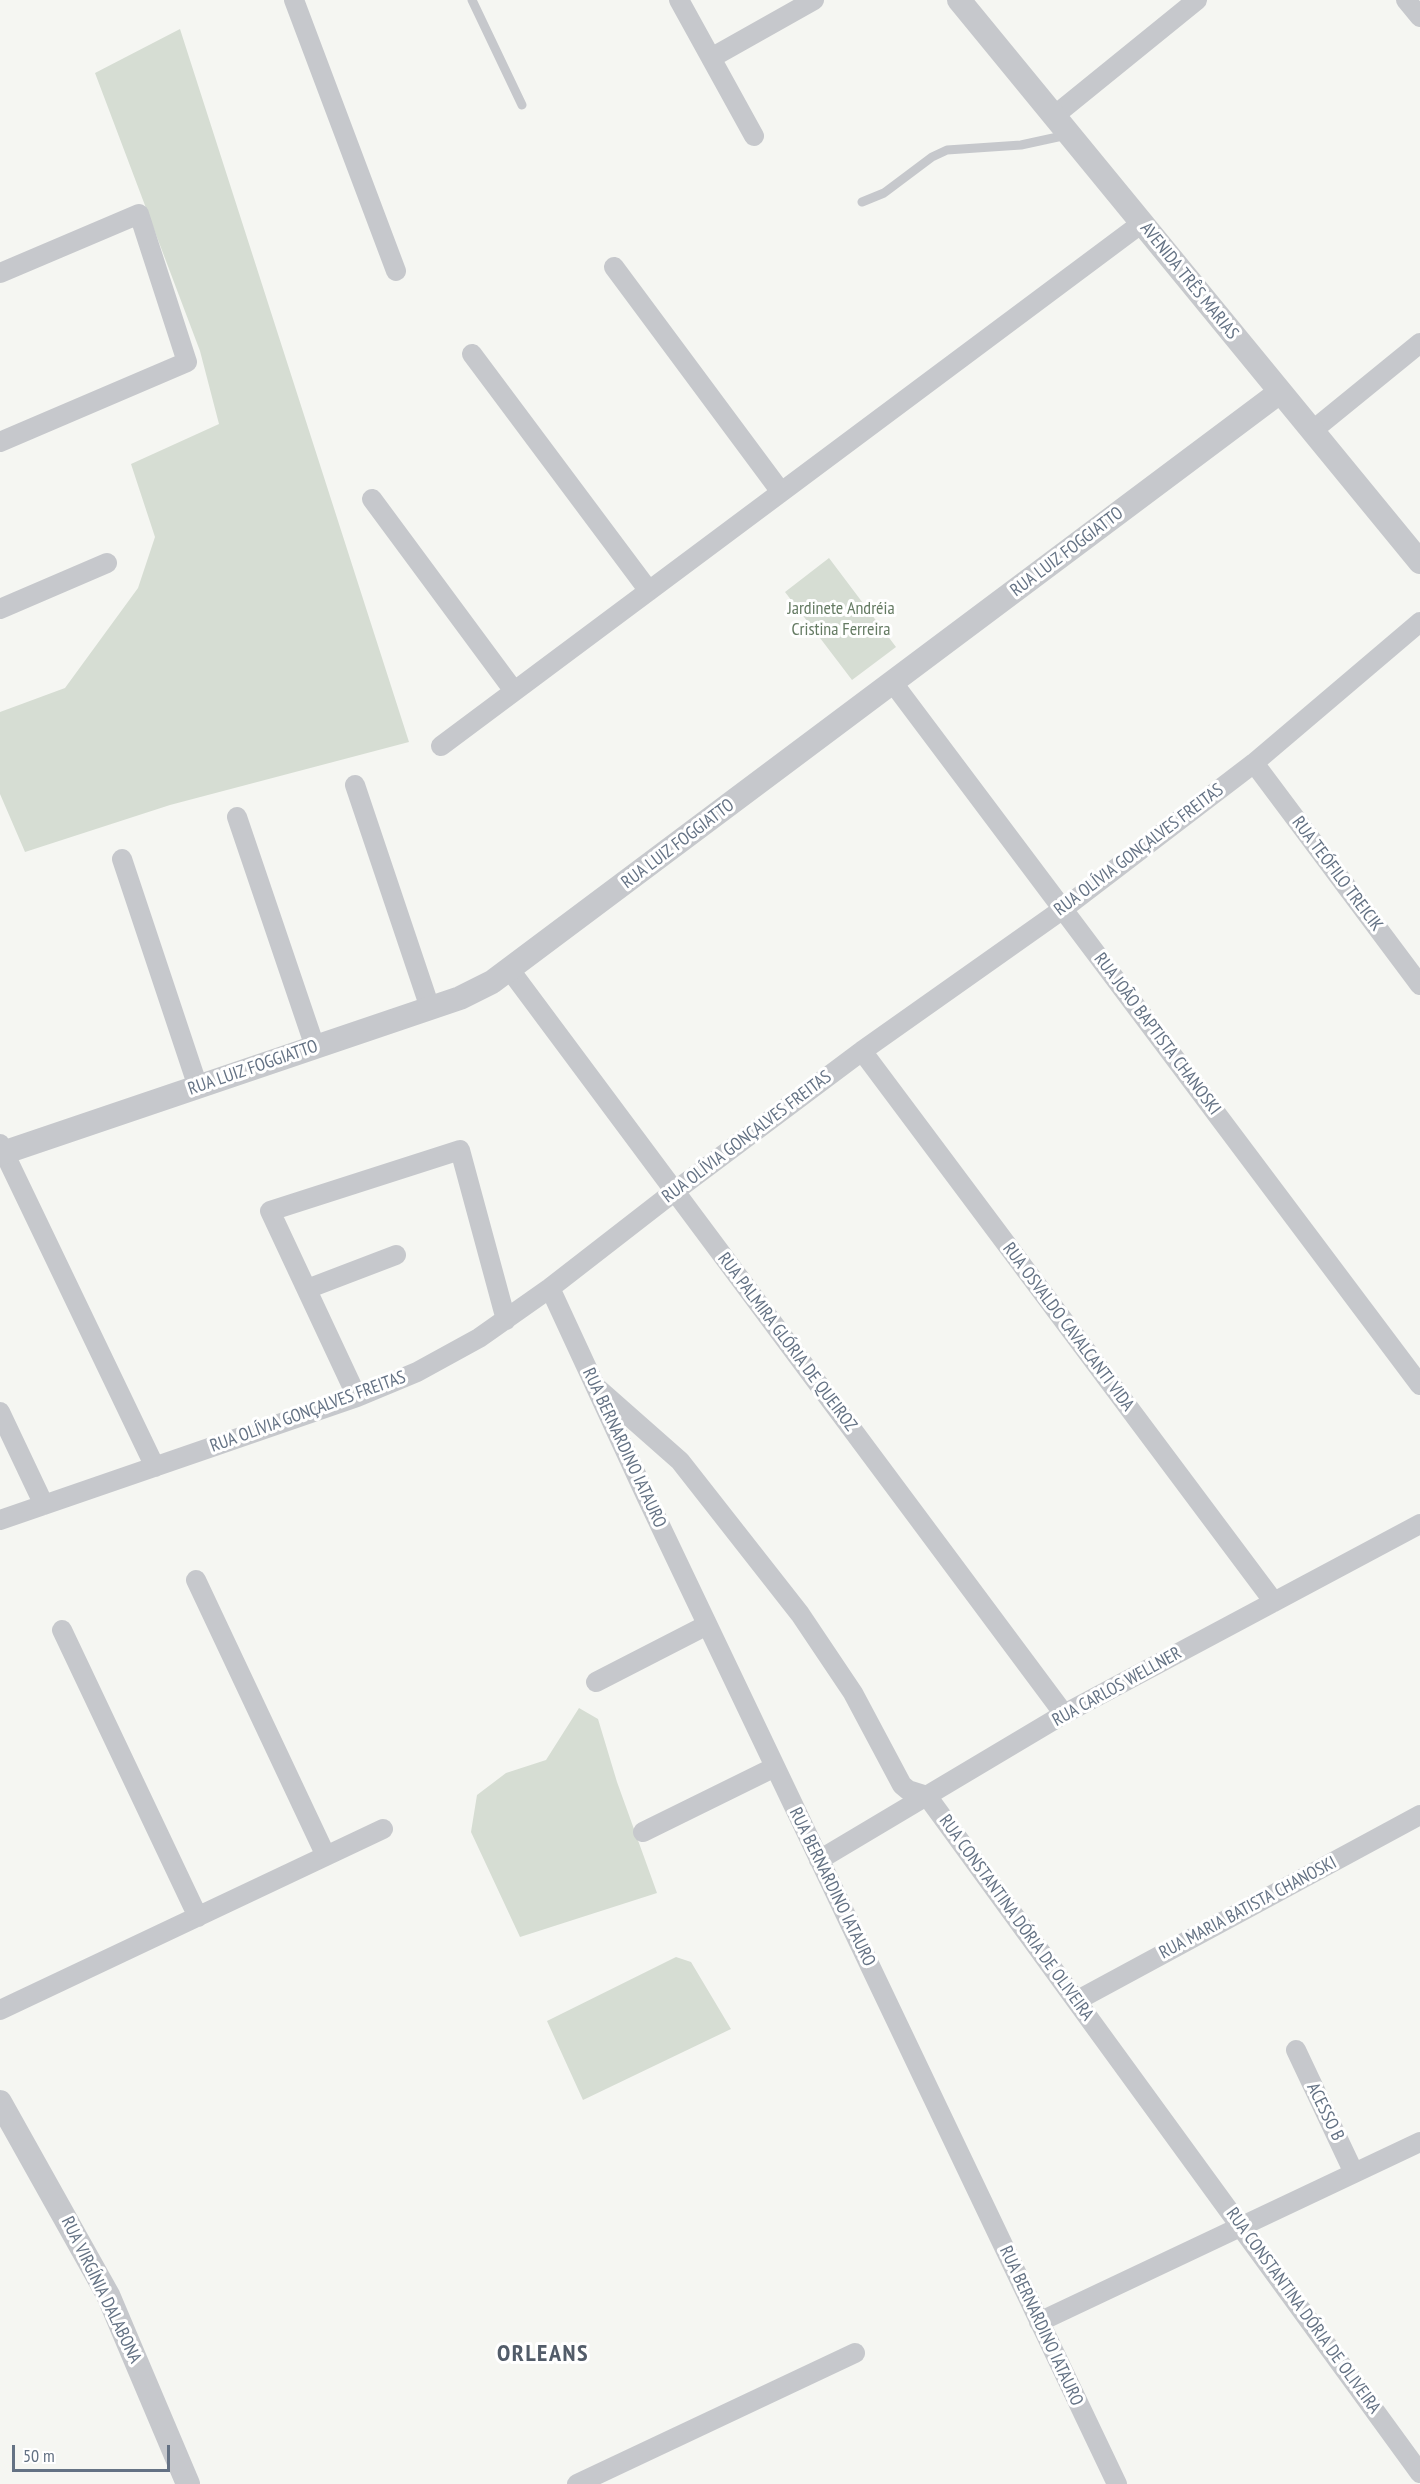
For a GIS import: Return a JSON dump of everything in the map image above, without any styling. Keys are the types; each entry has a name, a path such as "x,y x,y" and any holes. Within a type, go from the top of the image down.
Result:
{"street":[{"path":"294,0 396,271"},
{"path":"679,0 754,136"},
{"path":"711,58 814,0"},
{"name":"AVENIDA TRÊS MARIAS","path":"959,0 1420,562"},
{"path":"1061,125 1197,0"},
{"path":"1406,0 1420,17"},
{"path":"0,273 139,214 187,362 0,442"},
{"path":"441,746 1142,223"},
{"path":"614,267 781,492"},
{"path":"1312,431 1420,344"},
{"path":"472,354 649,591"},
{"name":"RUA LUIZ FOGGIATTO","path":"1,1150 198,1087 476,991 510,970 1280,392"},
{"path":"372,499 514,691"},
{"path":"0,609 106,563"},
{"name":"RUA OLÍVIA GONÇALVES FREITAS","path":"0,1520 357,1397 417,1372 506,1320 862,1051 1063,909 1254,763 1420,622"},
{"name":"RUA JOÃO BAPTISTA CHANOSKI","path":"893,683 1420,1385"},
{"name":"RUA TEÓFILO TREICIK","path":"1254,763 1420,986"},
{"path":"355,785 430,1008"},
{"path":"237,817 315,1047"},
{"path":"122,859 198,1087"},
{"name":"RUA PALMIRA GLÓRIA DE QUEIROZ","path":"510,970 1064,1714"},
{"name":"RUA OSVALDO CAVALCANTI VIDA","path":"862,1051 1274,1602"},
{"path":"1,1150 155,1467"},
{"path":"357,1397 270,1211 460,1150 506,1320"},
{"path":"307,1289 396,1255"},
{"name":"RUA BERNARDINO IATAURO","path":"550,1288 707,1625 1116,2484"},
{"name":"RUA CONSTANTINA DÓRIA DE OLIVEIRA","path":"595,1386 654,1437 702,1486 800,1614 869,1720 903,1785 908,1790 927,1796 1420,2473"},
{"path":"0,1412 44,1505"},
{"name":"RUA CARLOS WELLNER","path":"819,1860 1064,1714 1420,1524"},
{"path":"196,1580 326,1856"},
{"path":"596,1683 707,1625"},
{"path":"62,1630 198,1917"},
{"path":"643,1832 775,1767"},
{"name":"RUA MARIA BATISTA CHANOSKI","path":"1076,2001 1420,1815"},
{"path":"0,2010 383,1829"},
{"name":"ACESSO B","path":"1296,2050 1354,2173"},
{"name":"RUA VIRGÍNIA DALABONA","path":"0,2102 108,2295 188,2484"},
{"path":"1039,2322 1420,2142"},
{"path":"577,2484 855,2353"}],"lane":[{"path":"472,0 522,105"},
{"path":"862,202 884,193 932,157 947,150 1022,145 1061,125"}],"green space":[{"path":"180,29 409,742 170,805 25,852 0,794 0,712 65,688 138,588 155,537 131,464 219,424 200,351 95,73"},
{"name":"Jardinete Andréia Cristina Ferreira","path":"829,558 896,647 852,680 785,592"},
{"path":"579,1708 598,1719 617,1782 657,1893 520,1937 471,1832 477,1795 506,1773 546,1760"},
{"path":"676,1957 691,1962 731,2029 583,2100 547,2021"}],"district":[{"name":"ORLEANS","path":"543,2354"}]}
